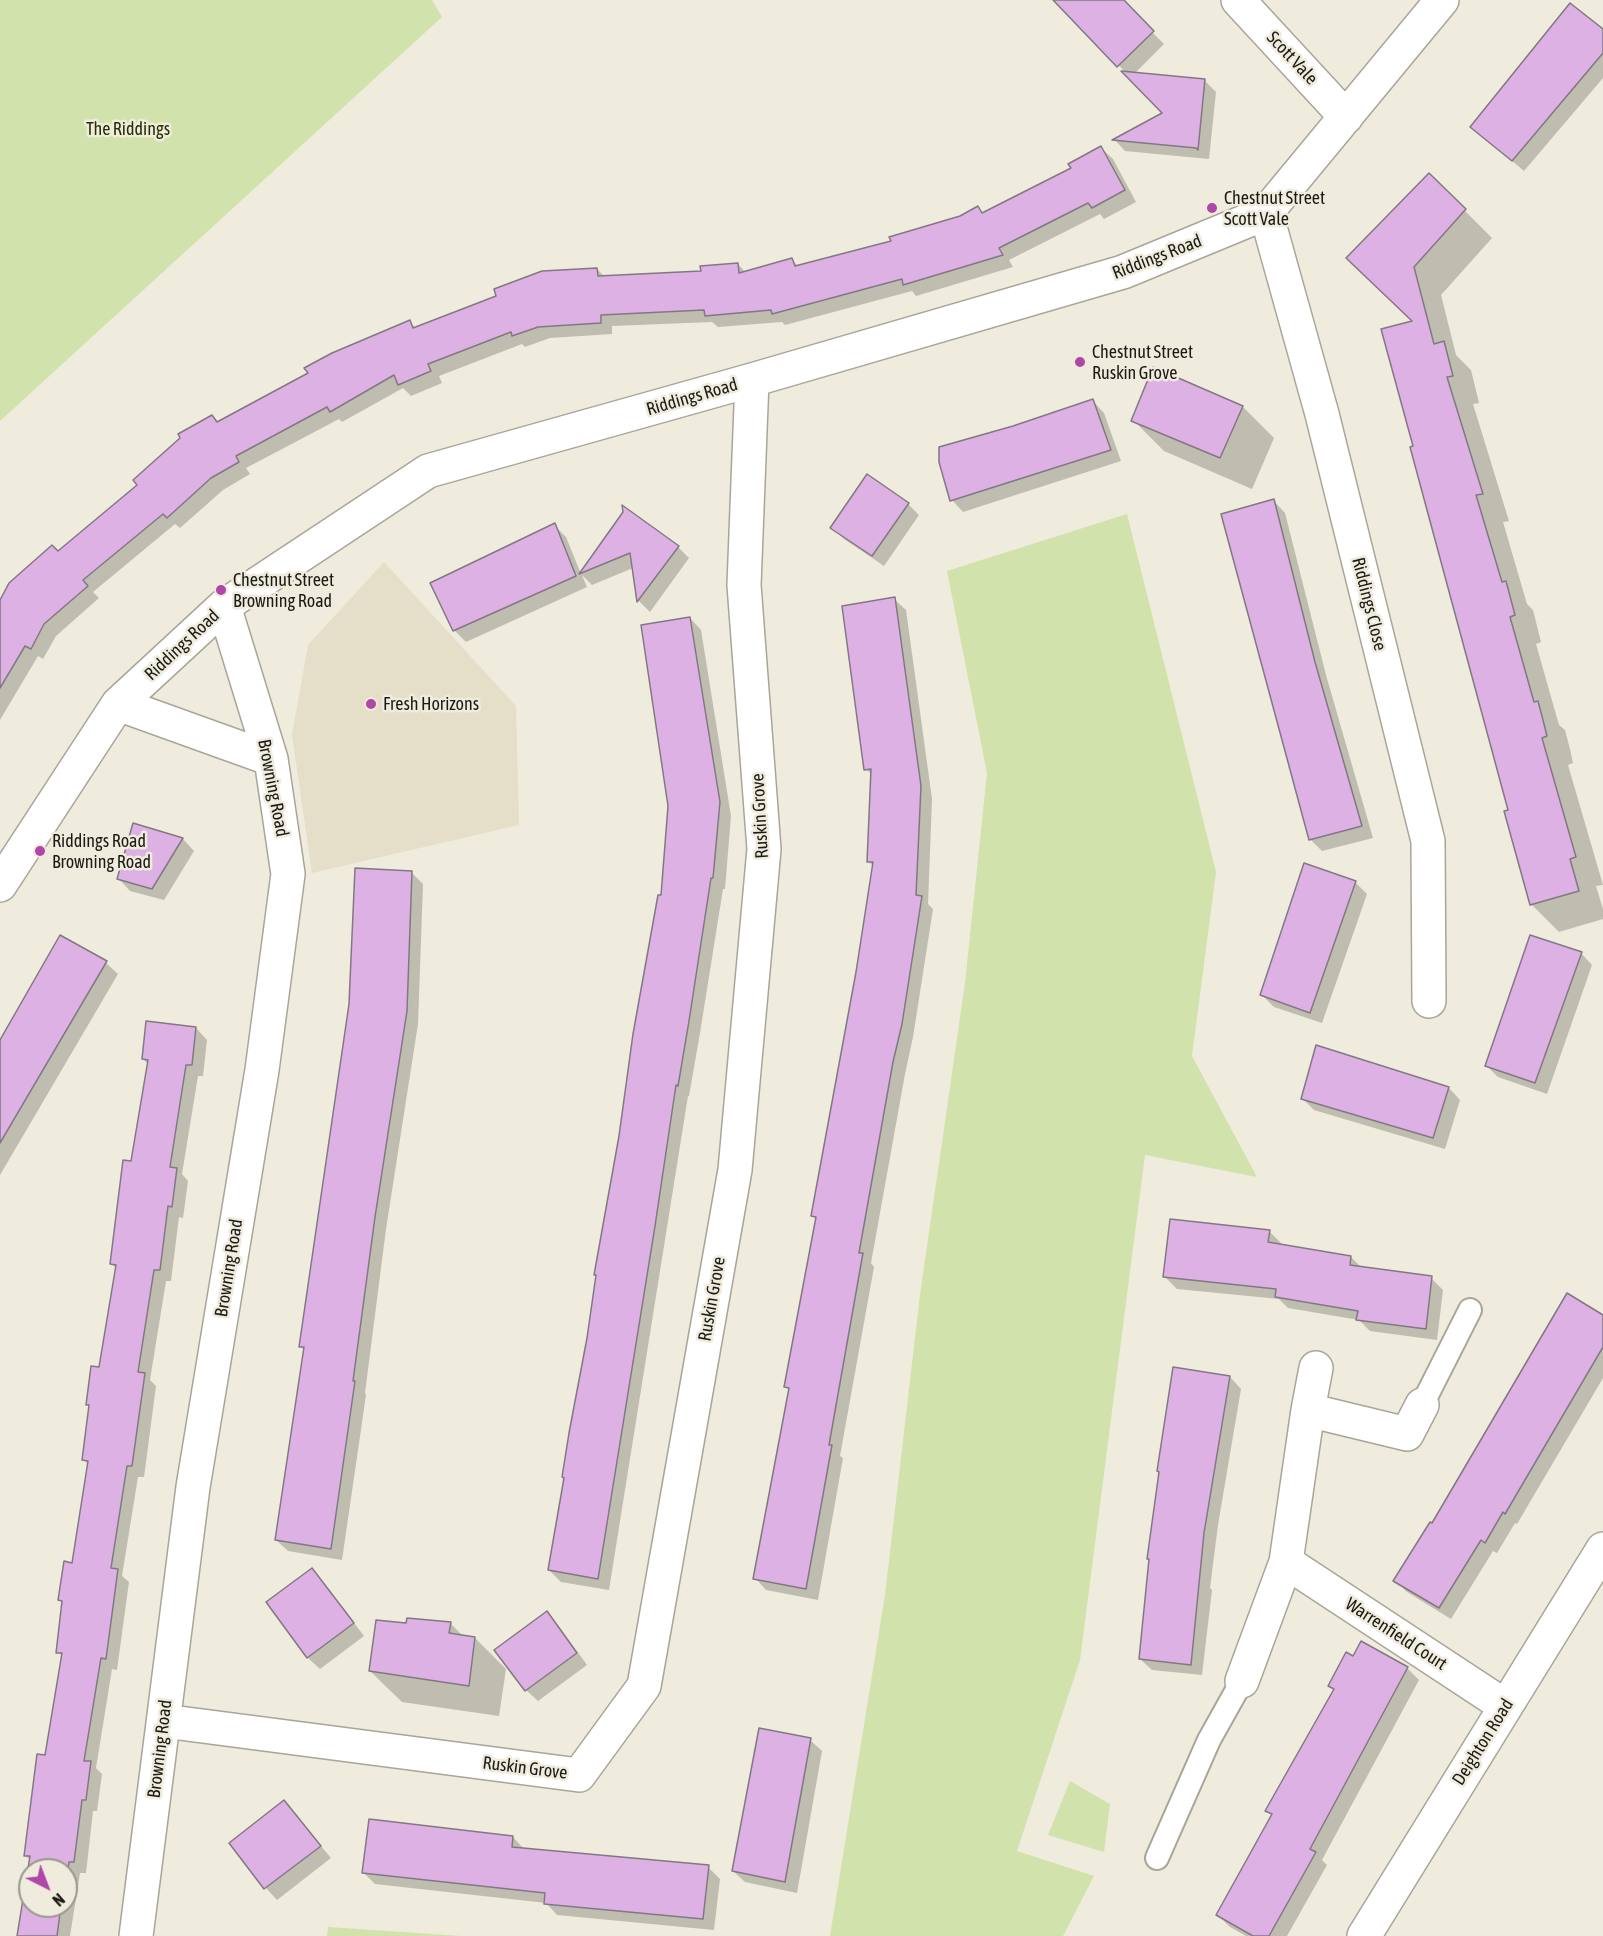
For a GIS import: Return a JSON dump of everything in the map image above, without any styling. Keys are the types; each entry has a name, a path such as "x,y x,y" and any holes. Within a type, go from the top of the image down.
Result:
{"street":[{"name":"Scott Vale","path":"1238,0 1346,117"},
{"name":"Riddings Road","path":"0,885 118,704 225,606 428,471 1123,272 1266,213 1442,0"},
{"name":"Riddings Close","path":"1266,213 1322,414 1428,841 1429,1001"},
{"name":"Ruskin Grove","path":"164,1721 579,1775 644,1686 735,1170 764,849 744,585 752,380"},
{"name":"Browning Road","path":"136,1936 193,1487 262,1070 288,874 271,759 225,606"},
{"path":"118,704 271,759"},
{"path":"1242,1681 1286,1562 1297,1479 1316,1368"},
{"path":"1308,1410 1407,1434 1422,1405"},
{"name":"Deighton Road","path":"1364,1936 1603,1550"},
{"name":"Warrenfield Court","path":"1286,1562 1506,1706"}],"lane":[{"path":"1422,1405 1470,1310"},
{"path":"1157,1858 1209,1740 1242,1681"}],"shaded area":[{"path":"384,562 516,706 519,825 312,873 292,735 308,645"}],"green space":[{"name":"The Riddings","path":"0,0 432,0 442,17 0,421"},
{"path":"1127,514 1216,872 1192,1056 1257,1177 1145,1155 1080,1660 1017,1851 1094,1876 1063,1936 830,1936 885,1595 920,1295 965,983 987,773 947,571"},
{"path":"1070,1781 1110,1804 1104,1852 1048,1835"},
{"path":"328,1927 461,1936 327,1936"}],"building":[{"path":"1053,0 1124,0 1154,31 1117,67"},
{"path":"1570,3 1603,29 1603,53 1512,161 1470,127"},
{"path":"1121,71 1205,79 1198,150 1112,140 1162,113"},
{"path":"1101,146 1125,190 1092,208 1088,203 999,248 1003,255 903,285 902,279 772,314 771,310 705,316 704,310 601,315 601,323 538,327 512,336 511,332 428,364 431,371 398,385 394,375 330,412 327,407 236,456 239,462 211,478 167,518 163,514 83,580 88,586 44,624 31,649 25,646 0,688 0,600 9,583 52,545 58,551 137,485 133,480 180,438 178,434 212,415 217,422 308,373 304,368 332,353 410,320 413,328 496,296 494,289 542,271 597,268 598,276 701,271 700,266 738,263 739,273 792,258 795,266 891,241 889,237 960,216 978,206 982,213 1071,168 1068,164"},
{"path":"1429,173 1466,209 1414,267 1434,344 1444,341 1453,376 1447,377 1483,494 1476,495 1502,582 1506,581 1515,615 1510,617 1534,702 1538,701 1547,736 1542,738 1576,857 1570,859 1579,891 1530,905 1504,811 1508,810 1410,447 1413,446 1381,329 1412,321 1346,258"},
{"path":"1153,367 1243,406 1220,458 1131,421"},
{"path":"1093,399 1111,450 950,501 939,462 939,447 1013,426"},
{"path":"867,474 909,503 872,556 830,528"},
{"path":"1274,499 1315,662 1362,826 1309,840 1221,514"},
{"path":"622,505 679,546 637,602 630,553 579,574 623,512"},
{"path":"555,523 576,576 453,631 430,583"},
{"path":"895,597 921,786 916,895 922,896 902,1024 893,1062 859,1253 863,1253 806,1589 753,1579 789,1388 784,1387 816,1217 811,1216 856,972 873,862 867,862 871,769 864,770 842,606"},
{"path":"690,617 720,802 713,878 711,878 678,1086 676,1085 598,1579 548,1570 564,1478 562,1477 569,1433 587,1338 596,1275 594,1275 619,1136 633,1034 658,895 661,895 668,806 641,625"},
{"path":"133,823 183,838 152,889 117,879"},
{"path":"1304,863 1356,881 1310,1013 1260,995"},
{"path":"355,868 412,871 407,1011 375,1217 331,1549 275,1540 304,1347 299,1347 349,1004"},
{"path":"60,935 107,961 0,1143 0,1040"},
{"path":"1530,935 1582,952 1535,1083 1485,1066"},
{"path":"146,1021 196,1027 192,1065 186,1065 170,1167 177,1168 172,1207 168,1206 160,1270 154,1270 138,1372 145,1373 132,1466 127,1466 111,1568 118,1569 106,1659 101,1658 84,1761 91,1761 86,1800 82,1800 75,1858 30,1858 30,1856 24,1856 37,1754 45,1755 62,1653 56,1653 62,1601 58,1600 64,1561 72,1563 88,1461 82,1460 91,1366 99,1367 116,1265 110,1264 123,1160 131,1161 148,1060 142,1059"},
{"path":"1316,1045 1449,1087 1433,1138 1301,1099"},
{"path":"1170,1219 1270,1230 1268,1242 1351,1256 1350,1265 1432,1276 1426,1329 1356,1320 1358,1311 1275,1297 1276,1289 1163,1277"},
{"path":"1567,1293 1603,1315 1603,1347 1505,1514 1503,1512 1485,1543 1481,1540 1439,1608 1393,1581 1430,1522 1432,1523"},
{"path":"1173,1367 1230,1376 1204,1533 1191,1665 1139,1659 1149,1559 1147,1559 1159,1472 1157,1471"},
{"path":"312,1568 354,1623 307,1658 266,1602"},
{"path":"547,1611 577,1653 525,1691 494,1650"},
{"path":"407,1618 451,1622 449,1633 475,1637 469,1686 369,1671 376,1620 406,1623"},
{"path":"1361,1641 1408,1667 1310,1849 1316,1852 1269,1936 1253,1936 1216,1915 1272,1814 1265,1811 1334,1689 1328,1686 1346,1652 1353,1656"},
{"path":"759,1728 811,1738 785,1882 732,1871"},
{"path":"284,1800 321,1846 264,1889 229,1843"},
{"path":"369,1819 513,1836 512,1847 709,1865 703,1919 544,1904 545,1893 362,1873"},
{"path":"20,1918 59,1918 57,1936 17,1936"}],"place":[{"name":"Chestnut Street Scott Vale","path":"1212,208"},
{"name":"Chestnut Street Ruskin Grove","path":"1080,362"},
{"name":"Chestnut Street Browning Road","path":"221,590"},
{"name":"Fresh Horizons","path":"371,704"},
{"name":"Riddings Road Browning Road","path":"40,851"}]}
